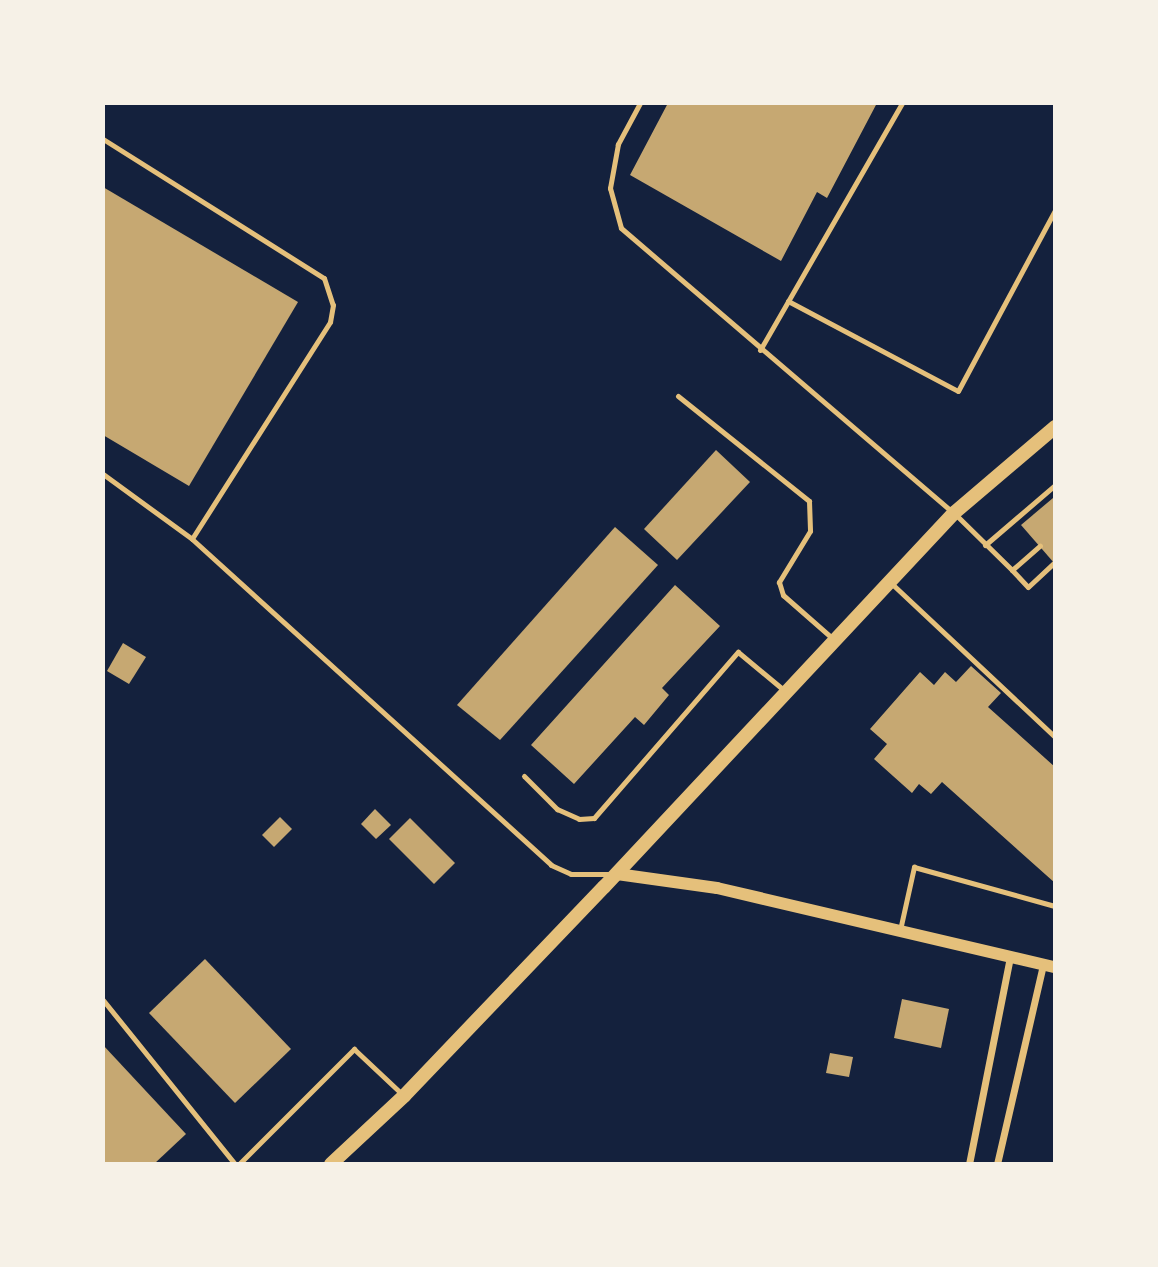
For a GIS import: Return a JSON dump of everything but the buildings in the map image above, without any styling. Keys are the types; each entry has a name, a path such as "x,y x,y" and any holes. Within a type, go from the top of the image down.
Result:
{"main road":[{"path":"331,1164 404,1096 617,874 833,639 954,513 1053,432"}],"street":[{"path":"617,874 717,888 899,933 1049,966 996,1164"},
{"path":"969,1164 1010,956"}],"lane":[{"path":"640,103 618,144 610,188 621,228 760,350 954,513 1028,587 1054,564"},
{"path":"760,350 902,103"},
{"path":"103,139 324,278 333,305 330,322 192,539"},
{"path":"788,301 958,391 1055,210"},
{"path":"678,396 809,501 810,531 779,582 783,595 833,639"},
{"path":"103,474 192,539 551,865 571,874 617,874"},
{"path":"985,545 1055,485"},
{"path":"1012,570 1040,547"},
{"path":"888,581 1055,737"},
{"path":"524,776 557,809 579,819 594,818 738,652 785,691"},
{"path":"899,933 914,867 1055,906"},
{"path":"103,1000 237,1164 354,1049 404,1096"}]}
